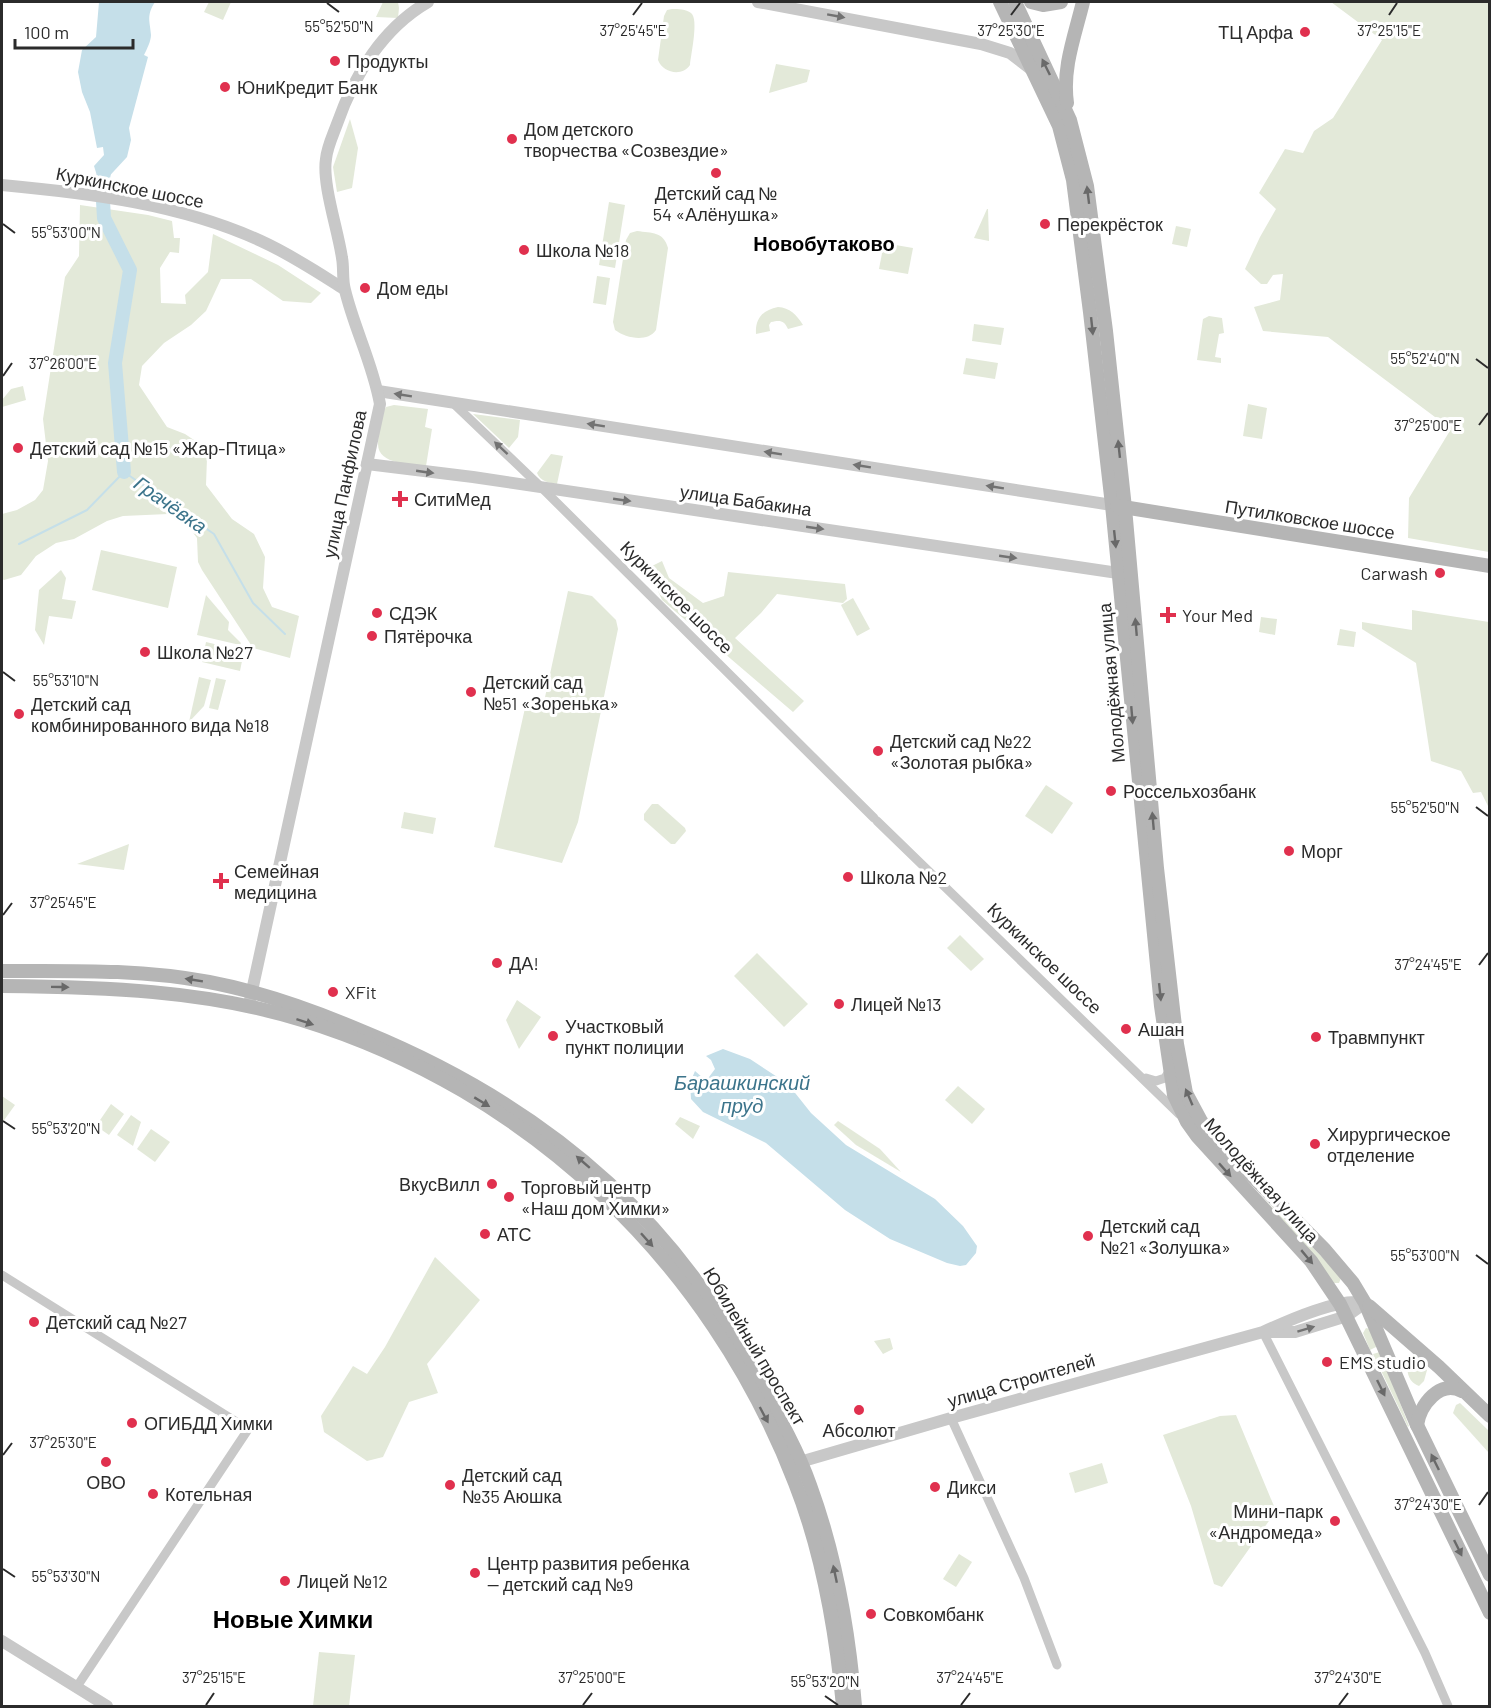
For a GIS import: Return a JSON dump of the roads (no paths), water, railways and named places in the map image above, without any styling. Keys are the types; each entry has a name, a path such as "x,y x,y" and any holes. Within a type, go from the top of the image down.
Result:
{"main road":[{"name":"Молодёжная улица","path":"1000,2 1036,73 1059,126 1073,180 1118,506 1177,1044 1186,1093 1211,1134 1325,1250 1353,1283 1365,1303"},
{"name":"Молодёжная улица","path":"1015,2 1070,120 1087,186 1106,331 1118,506 1118,573 1149,894 1174,1095 1187,1122 1214,1157 1311,1262 1340,1304 1490,1613"},
{"path":"1031,2 1044,5 1061,2"},
{"path":"1070,120 1066,76 1083,2"},
{"name":"Путилковское шоссе","path":"1118,506 1490,566"},
{"name":"Юбилейный проспект","path":"2,971 134,973 210,982 252,991 336,1020 390,1042 469,1081 526,1117 585,1163 653,1228 697,1281 767,1396 794,1464 825,1585 835,1634 843,1707"},
{"name":"Юбилейный проспект","path":"2,986 128,989 168,993 248,1007 301,1020 379,1049 468,1094 514,1123 584,1177 644,1236 680,1280 706,1316 794,1464 810,1483 833,1564 847,1632 855,1707"},
{"path":"1365,1303 1490,1416"},
{"path":"1365,1303 1417,1425 1490,1575"},
{"path":"1417,1425 1419,1413 1425,1404 1441,1390 1452,1386 1464,1391"},
{"path":"1433,1495 1442,1499 1448,1488"}],"street":[{"name":"улица Панфилова","path":"248,1007 380,404 344,289 342,259 326,174 326,159 344,103 371,55 412,11 428,2"},
{"path":"758,2 988,45 1010,53 1025,62 1036,73"},
{"name":"Куркинское шоссе","path":"2,185 50,189 192,216 233,229 281,251 344,289"},
{"path":"378,392 1118,506"},
{"name":"Куркинское шоссе","path":"452,403 564,509 876,820 1187,1122"},
{"name":"улица Бабакина","path":"368,464 472,477 1118,573"},
{"path":"564,509 574,497 585,495"},
{"path":"1143,1077 1156,1081 1165,1078 1170,1070"},
{"path":"2,1275 243,1426 247,1431 76,1688"},
{"name":"улица Строителей","path":"794,1464 1263,1332 1288,1320 1340,1304 1358,1301 1365,1303"},
{"name":"улица Строителей","path":"1263,1332 1295,1332 1347,1316 1365,1303"},
{"path":"1263,1332 1429,1662 1448,1707"},
{"path":"951,1418 1024,1578 1057,1665"},
{"path":"2,1641 106,1707"}],"water":[{"path":"99,2 155,2 149,22 150,40 144,55 148,57 129,128 131,140 127,157 102,184 99,182 94,166 104,155 103,147 97,148 90,112 82,92 78,72 82,50 96,37"},
{"name":"Барашкинский пруд","path":"723,1049 750,1059 788,1084 811,1113 846,1145 935,1199 963,1226 977,1246 976,1253 966,1265 947,1263 890,1239 845,1210 766,1143 703,1112 691,1099 690,1083 695,1071 703,1078 709,1077 715,1069 711,1060 706,1056"}],"waterway":[{"name":"Грачёвка","path":"105,167 102,184 104,218 130,270 115,363 124,472"},
{"name":"Грачёвка","path":"19,544 87,510 124,472 214,534 253,603 285,634"}],"place":[{"name":"ТЦ Арфа","path":"1305,32"},
{"name":"Продукты","path":"335,61"},
{"name":"ЮниКредит Банк","path":"225,87"},
{"name":"Дом детского творчества «Созвездие»","path":"512,139"},
{"name":"Детский сад № 54 «Алёнушка»","path":"716,173"},
{"name":"Перекрёсток","path":"1045,224"},
{"name":"Школа №18","path":"524,250"},
{"name":"Дом еды","path":"365,288"},
{"name":"Детский сад №15 «Жар-Птица»","path":"18,448"},
{"name":"СитиМед","path":"400,499"},
{"name":"Carwash","path":"1440,573"},
{"name":"СДЭК","path":"377,613"},
{"name":"Your Med","path":"1168,615"},
{"name":"Пятёрочка","path":"372,636"},
{"name":"Школа №27","path":"145,652"},
{"name":"Детский сад №51 «Зоренька»","path":"471,692"},
{"name":"Детский сад комбинированного вида №18","path":"19,714"},
{"name":"Детский сад №22 «Золотая рыбка»","path":"878,751"},
{"name":"Россельхозбанк","path":"1111,791"},
{"name":"Морг","path":"1289,851"},
{"name":"Школа №2","path":"848,877"},
{"name":"Семейная медицина","path":"221,881"},
{"name":"ДА!","path":"497,963"},
{"name":"XFit","path":"333,992"},
{"name":"Лицей №13","path":"839,1004"},
{"name":"Ашан","path":"1126,1029"},
{"name":"Участковый пункт полиции","path":"553,1036"},
{"name":"Травмпункт","path":"1316,1037"},
{"name":"Хирургическое отделение","path":"1315,1144"},
{"name":"ВкусВилл","path":"492,1184"},
{"name":"Торговый центр «Наш дом Химки»","path":"509,1197"},
{"name":"АТС","path":"485,1234"},
{"name":"Детский сад №21 «Золушка»","path":"1088,1236"},
{"name":"Детский сад №27","path":"34,1322"},
{"name":"EMS studio","path":"1327,1362"},
{"name":"Абсолют","path":"859,1410"},
{"name":"ОГИБДД Химки","path":"132,1423"},
{"name":"ОВО","path":"106,1462"},
{"name":"Детский сад №35 Аюшка","path":"450,1485"},
{"name":"Дикси","path":"935,1487"},
{"name":"Котельная","path":"153,1494"},
{"name":"Мини-парк «Андромеда»","path":"1335,1521"},
{"name":"Центр развития ребенка — детский сад №9","path":"475,1573"},
{"name":"Лицей №12","path":"285,1581"},
{"name":"Совкомбанк","path":"871,1614"}],"district":[{"name":"Новобутаково","path":"824,243"},
{"name":"Новые Химки","path":"293,1618"}]}
